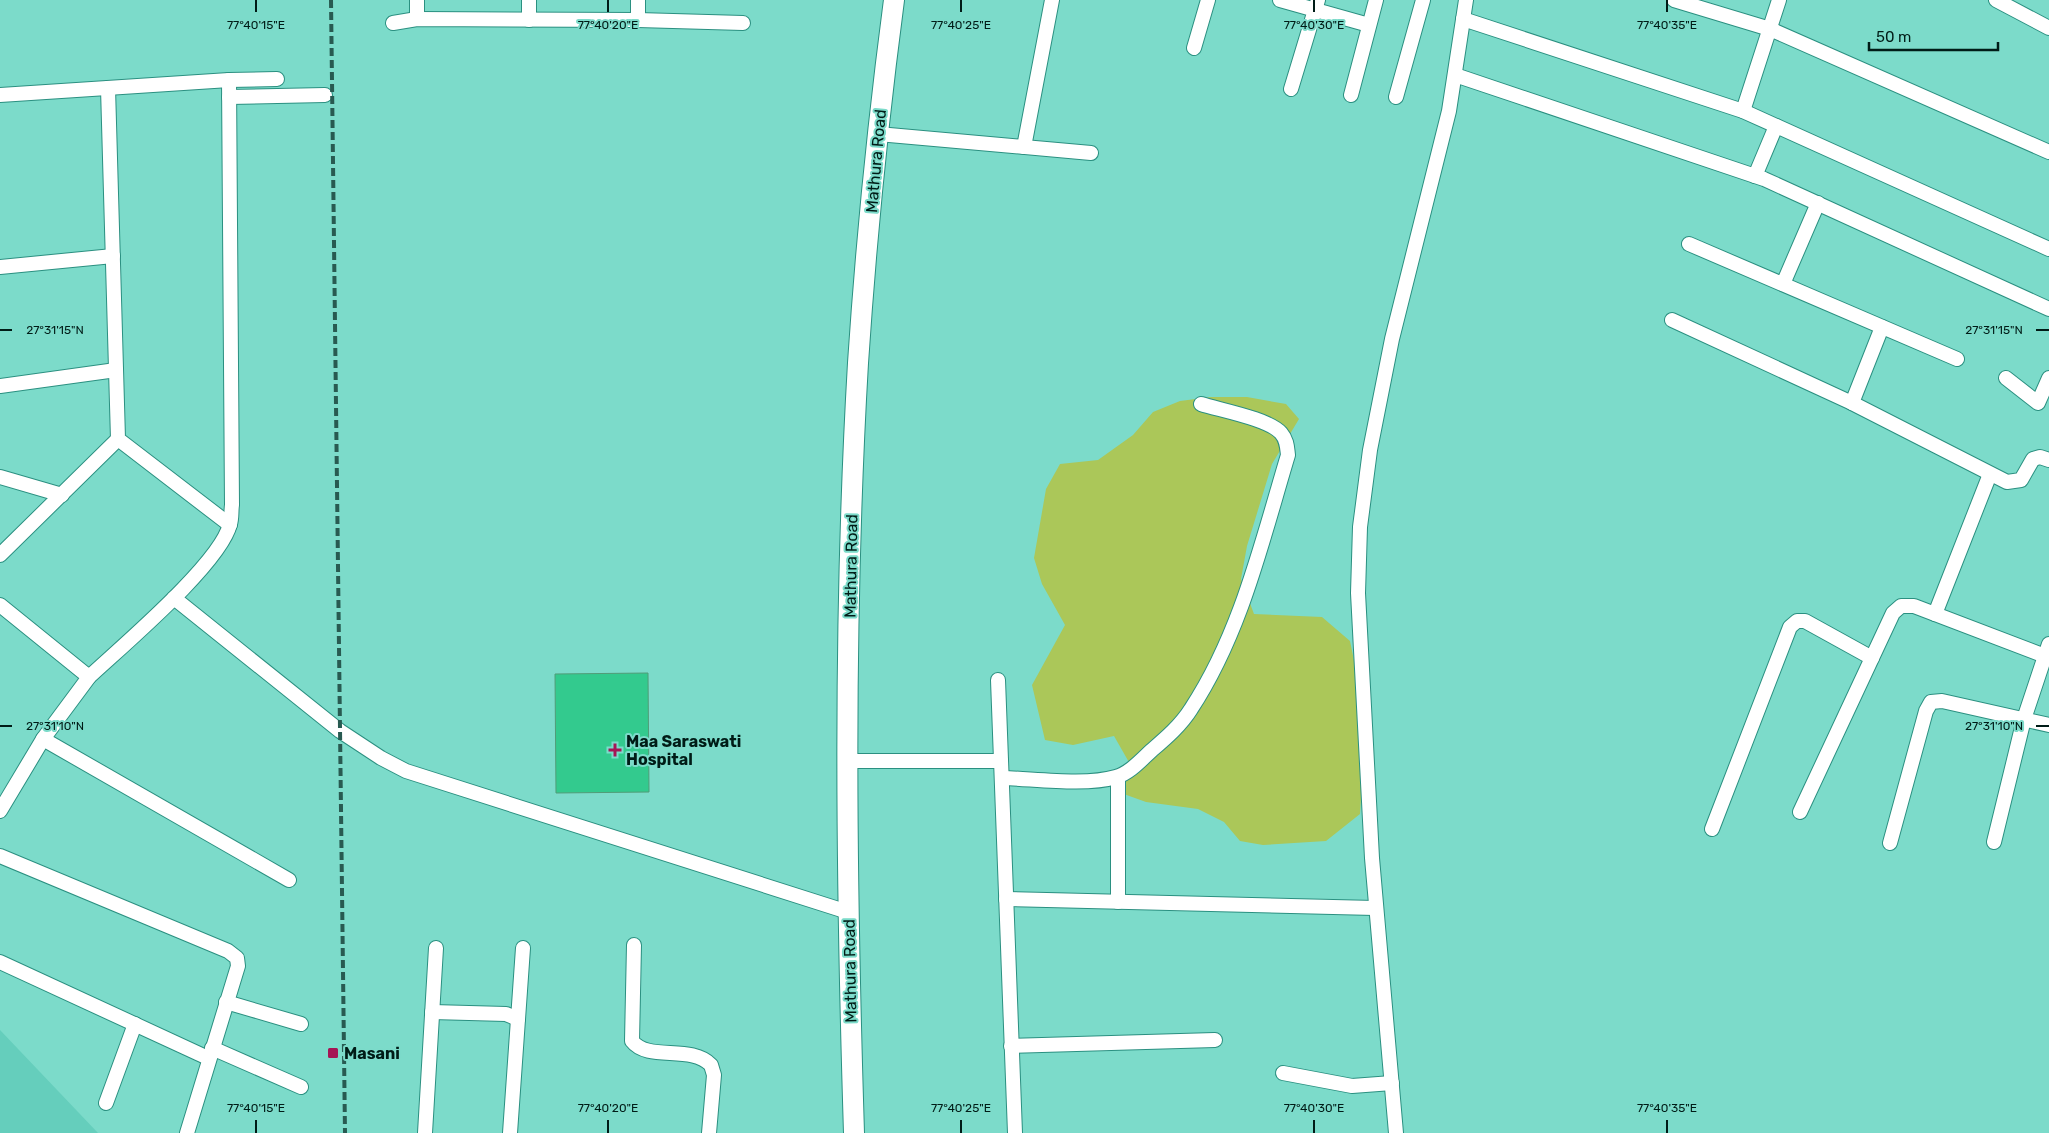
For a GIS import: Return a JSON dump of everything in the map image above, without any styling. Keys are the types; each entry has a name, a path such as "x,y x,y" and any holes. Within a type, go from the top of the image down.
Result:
{"main road":[{"name":"Mathura Road","path":"854,1133 848,912 852,508 858,364 878,134 894,0"}],"street":[{"path":"416,0 417,19"},
{"path":"528,0 529,20"},
{"path":"638,0 638,20"},
{"path":"1024,147 1052,0"},
{"path":"1194,48 1208,0"},
{"path":"1280,0 1317,5 1369,25"},
{"path":"1351,95 1376,0"},
{"path":"1396,98 1424,0"},
{"path":"1396,1133 1375,908 1358,593 1360,526 1370,450 1392,339 1449,111 1466,0"},
{"path":"1674,0 1770,29 2049,152"},
{"path":"1743,111 1779,0"},
{"path":"1996,0 2049,28"},
{"path":"1292,89 1317,5"},
{"path":"393,22 417,19 638,20 743,23"},
{"path":"1463,19 1743,111 2049,249"},
{"path":"1454,75 1755,176 2049,309"},
{"path":"0,95 229,80 277,79"},
{"path":"0,811 43,739 89,677 174,598 218,548 230,525 232,505 229,80"},
{"path":"0,555 118,439 108,88"},
{"path":"229,98 326,95"},
{"path":"1755,176 1776,126"},
{"path":"878,134 1091,153"},
{"path":"1783,284 1818,203"},
{"path":"1689,244 1958,359"},
{"path":"0,267 113,256"},
{"path":"1672,320 1852,403 2007,482 2021,480 2033,459 2040,457 2049,460"},
{"path":"1852,403 1882,327"},
{"path":"0,386 116,370"},
{"path":"2006,378 2038,404 2049,378"},
{"path":"1003,778 1097,781 1118,777 1139,763 1170,734 1191,710 1205,685 1244,599 1288,455 1287,442 1280,432 1265,423 1200,404"},
{"path":"118,439 230,525"},
{"path":"1935,614 1990,474"},
{"path":"0,476 62,495"},
{"path":"174,598 340,731 381,758 406,771 848,912"},
{"path":"0,605 89,677"},
{"path":"1800,812 1893,613 1901,606 1914,606 2047,650 2024,719 1994,842"},
{"path":"1712,829 1790,626 1797,621 1805,621 1872,658"},
{"path":"998,680 1003,778 1011,1046 1016,1133"},
{"path":"1890,843 1926,711 1931,702 1942,701 2049,725"},
{"path":"43,739 289,880"},
{"path":"848,761 1001,761"},
{"path":"1118,777 1118,902"},
{"path":"0,856 228,951 237,958 238,966 187,1133"},
{"path":"1006,899 1375,908"},
{"path":"634,944 632,1040 643,1049 698,1056 706,1059 711,1065 714,1075 709,1133"},
{"path":"425,1133 436,948"},
{"path":"510,1133 522,948"},
{"path":"0,962 135,1024 301,1087"},
{"path":"226,1002 301,1024"},
{"path":"432,1012 506,1014 518,1019"},
{"path":"106,1103 135,1024"},
{"path":"1011,1046 1216,1040"},
{"path":"1282,1073 1352,1086 1392,1083"}],"shaded area":[{"path":"1211,397 1247,397 1286,404 1299,419 1272,464 1247,546 1241,579 1254,614 1322,617 1350,641 1366,719 1360,814 1326,841 1263,845 1240,841 1224,822 1198,809 1146,802 1121,793 1130,764 1114,736 1073,745 1045,740 1032,685 1065,625 1042,584 1034,558 1046,489 1060,464 1098,460 1133,435 1153,412 1180,401"},
{"path":"0,1030 98,1133 0,1133"}],"building":[{"path":"648,673 649,792 556,793 555,674"}],"railway":[{"path":"331,0 345,1133"}],"place":[{"name":"Maa Saraswati Hospital","path":"615,750"},
{"name":"Masani","path":"333,1053"}]}
